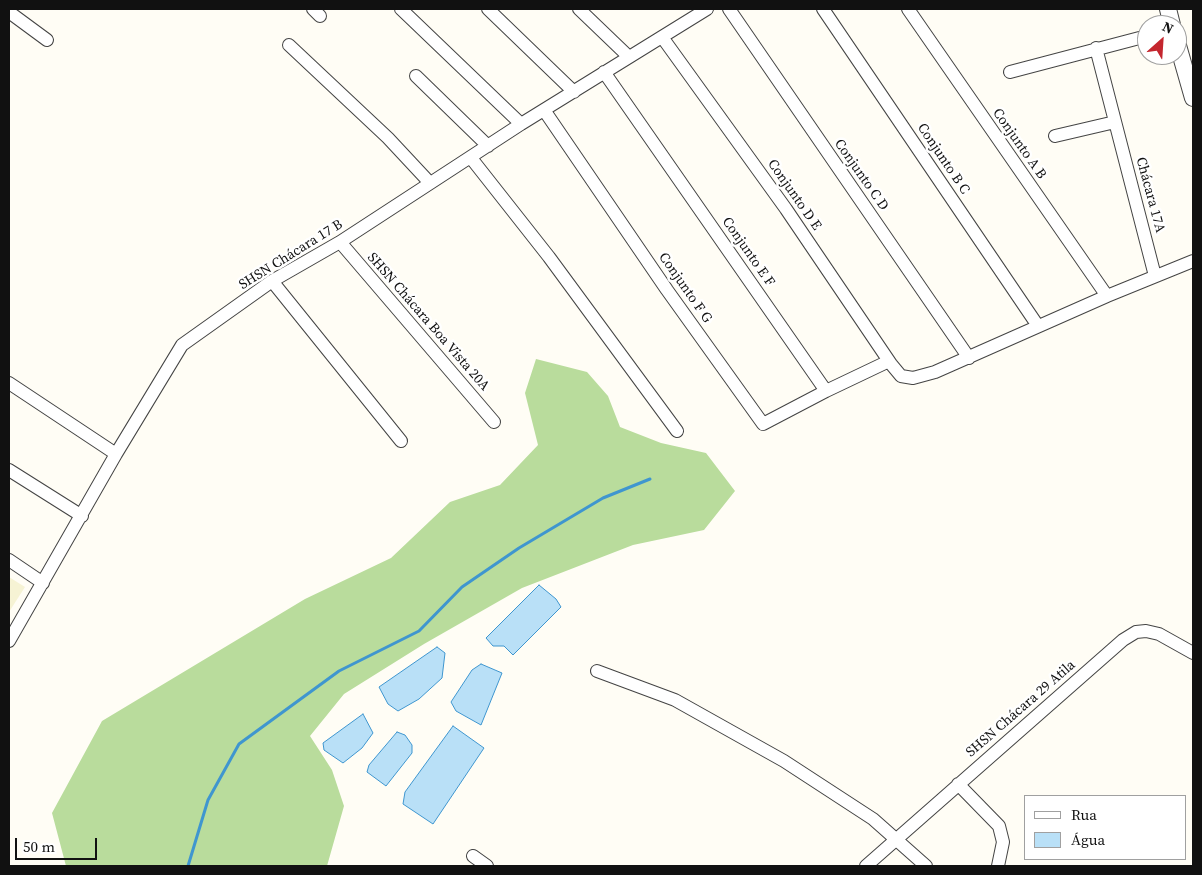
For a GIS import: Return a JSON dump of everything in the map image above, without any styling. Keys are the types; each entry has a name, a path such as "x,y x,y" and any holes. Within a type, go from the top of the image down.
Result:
{"street":[{"path":"401,9 521,124"},
{"path":"488,9 574,92"},
{"path":"578,9 629,57"},
{"name":"Conjunto C D","path":"729,9 969,358"},
{"name":"Conjunto B C","path":"823,9 1038,326"},
{"name":"Conjunto A B","path":"908,9 1107,296"},
{"name":"SHSN Chácara 17 B","path":"9,641 116,454 182,345 272,281 340,242 521,124 662,37 698,11"},
{"path":"9,12 47,40"},
{"name":"Conjunto D E","path":"662,37 786,209 897,373 913,378 935,372 969,358"},
{"path":"1010,72 1137,38"},
{"path":"289,45 388,138 430,183"},
{"name":"Chácara 17A","path":"1096,48 1155,276"},
{"path":"1184,65 1193,98"},
{"name":"Conjunto E F","path":"604,72 826,391"},
{"path":"416,76 488,146"},
{"name":"Conjunto F G","path":"544,110 667,290 764,424 826,391"},
{"path":"1055,136 1115,122"},
{"path":"471,158 549,257 677,431"},
{"name":"SHSN Chácara Boa Vista 20A","path":"340,242 494,422"},
{"path":"969,358 1107,296 1193,261"},
{"path":"272,281 401,442"},
{"path":"826,391 888,361"},
{"path":"9,383 116,454"},
{"path":"9,470 82,516"},
{"path":"9,560 43,583"},
{"name":"SHSN Chácara 29 Atila","path":"867,866 1123,640 1136,632 1146,631 1159,634 1193,653"},
{"path":"597,671 675,700 819,782 873,819 926,866"},
{"path":"958,784 999,826 1003,842 998,866"},
{"path":"473,856 487,866"}],"shaded area":[{"path":"9,577 25,587 9,612"}],"green space":[{"path":"536,359 587,372 608,396 620,427 661,443 706,453 735,491 704,530 633,545 522,588 424,644 344,694 310,736 332,770 344,806 327,866 66,866 52,813 102,721 305,599 391,558 450,502 500,485 538,445 525,393"}],"water":[{"path":"539,585 556,599 561,607 513,655 504,646 493,646 486,638"},
{"path":"437,647 445,653 442,678 419,699 398,711 388,704 379,687"},
{"path":"481,664 502,673 481,725 456,711 451,702 472,670"},
{"path":"363,714 373,733 362,748 343,763 324,750 323,743"},
{"path":"453,726 484,748 433,824 403,804 405,792"},
{"path":"397,732 405,735 412,745 412,753 386,786 367,772 369,765"}],"waterway":[{"path":"188,866 208,800 239,744 339,671 419,631 462,587 519,548 603,498 650,479"}]}
